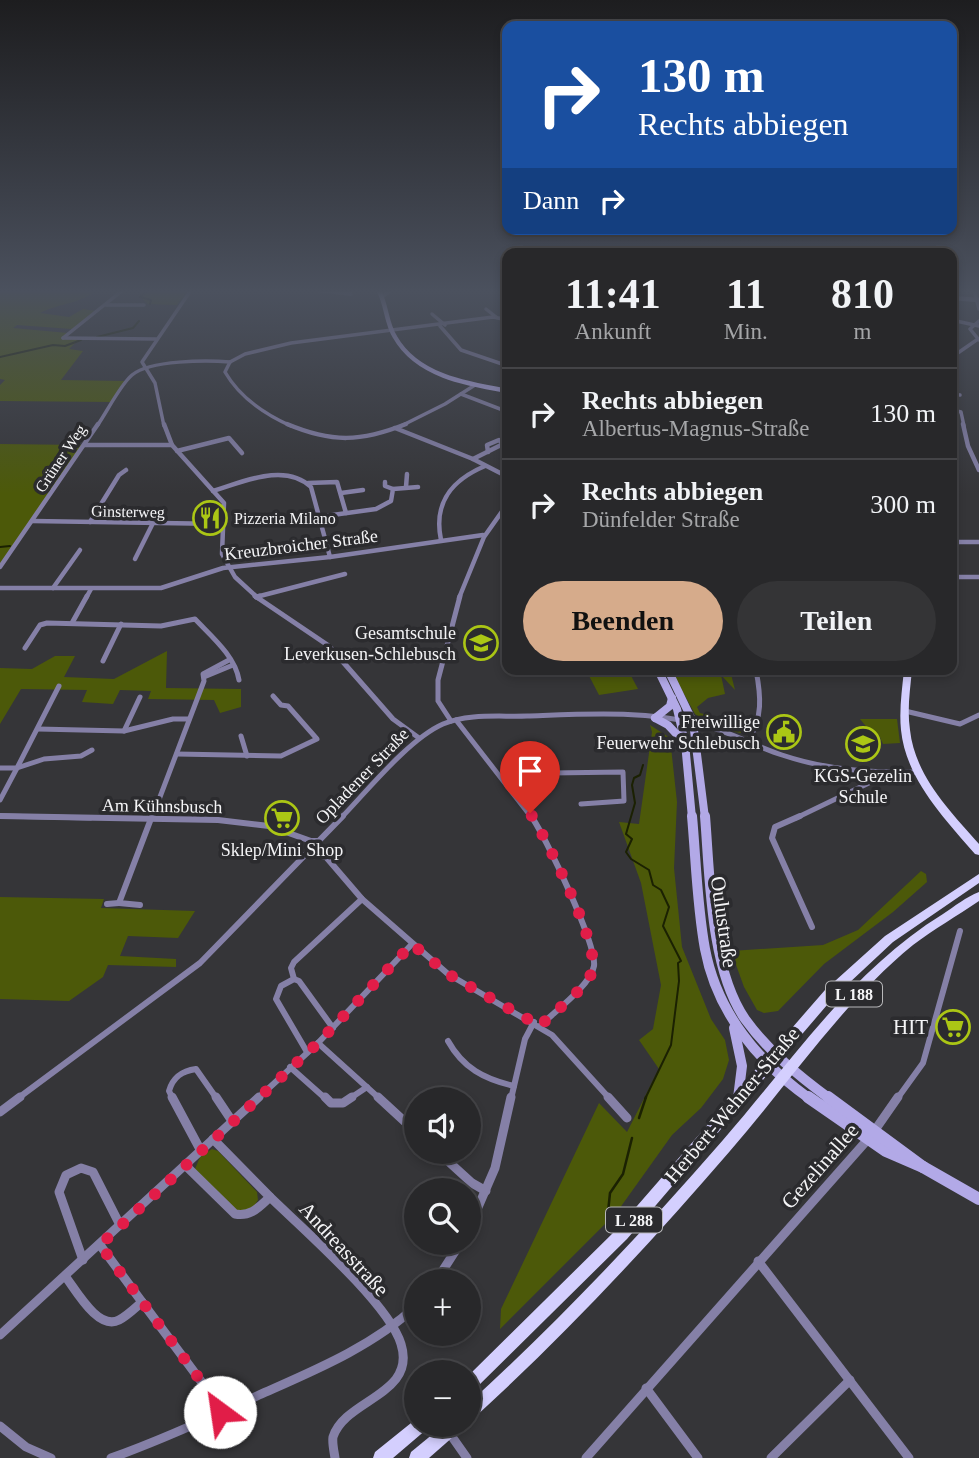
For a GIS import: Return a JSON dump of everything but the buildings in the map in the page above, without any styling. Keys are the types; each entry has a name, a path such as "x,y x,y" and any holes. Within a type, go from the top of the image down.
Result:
{"main road":[{"path":"412,358 442,374 475,385 502,390"},
{"name":"Oulustraße","path":"660,675 680,720 685,743 705,950 716,989 733,1025 787,1075 871,1134 900,1158 923,1167 979,1199"},
{"name":"Oulustraße","path":"670,675 694,722 702,778 714,926 724,973 743,1016 771,1060"},
{"path":"908,675 906,736 919,772 940,804 979,851"},
{"path":"672,698 670,706 655,718 668,725 685,743"},
{"name":"Herbert-Wehner-Straße","path":"481,1373 622,1234 771,1060 850,973 889,939 978,877"},
{"name":"Herbert-Wehner-Straße","path":"481,1402 512,1375 637,1247 787,1075 845,1002 902,948 979,896"},
{"path":"733,1025 742,1066 738,1100"},
{"path":"381,1458 406,1437"},
{"path":"417,1458 439,1437"}],"street":[{"path":"144,358 142,362 155,383 166,434 172,445 225,506 221,546 225,561 256,597 329,646 401,727 419,738"},
{"path":"145,370 206,362 230,362 237,358"},
{"path":"484,358 502,365"},
{"path":"230,362 225,372 248,400 270,415 312,435 336,439 357,439 395,428 475,385"},
{"name":"Grüner Weg","path":"0,567 132,375 145,370"},
{"path":"461,394 502,410"},
{"path":"957,411 961,412 968,446 979,470"},
{"path":"395,428 473,459 502,474"},
{"path":"177,451 229,438 242,453"},
{"path":"84,445 172,445"},
{"path":"473,459 488,452"},
{"path":"441,540 438,528 451,487 456,481 485,466"},
{"path":"90,522 119,475 126,470"},
{"path":"213,491 285,474 308,483 337,482 346,513"},
{"path":"406,487 407,474"},
{"path":"385,482 385,486 393,489 418,487"},
{"path":"308,483 330,558"},
{"path":"318,517 384,505 391,501 393,489"},
{"path":"341,493 363,490"},
{"path":"481,1202 503,1139 525,1039 537,1024 584,984 592,971 594,961 569,891 545,838 513,792 437,702 437,679 457,605 483,535 502,507"},
{"name":"Ginsterweg","path":"32,521 224,524"},
{"path":"135,559 153,523"},
{"name":"Kreuzbroicher Straße","path":"0,588 160,588 230,567 330,558 483,535"},
{"path":"957,542 979,542"},
{"path":"53,589 80,550"},
{"path":"256,597 345,574"},
{"path":"957,577 979,577"},
{"path":"72,623 91,589"},
{"path":"25,648 40,625 176,625 197,620 229,656 239,681"},
{"path":"103,660 121,624"},
{"path":"119,903 204,677 231,663"},
{"path":"748,741 758,727 760,709 757,675"},
{"path":"0,800 59,686"},
{"path":"177,754 281,756 317,739 288,706 281,705 273,696"},
{"path":"124,732 141,697"},
{"path":"905,711 960,724 979,715"},
{"name":"Opladener Straße","path":"0,1112 200,963 419,738 454,720 616,715 680,720 719,729 785,757 842,770 873,773 919,772"},
{"path":"38,729 124,732 173,719 189,719"},
{"path":"241,736 247,756"},
{"path":"0,768 17,768 44,759 81,756 92,750"},
{"path":"513,792 551,773 623,772 624,802 581,804"},
{"path":"812,927 772,838 775,827 858,790 873,780 873,773"},
{"name":"Am Kühnsbusch","path":"0,816 152,818 257,824 291,832 311,841 320,841"},
{"path":"309,853 320,853 326,857 362,899 448,974 552,1035 627,1118"},
{"path":"333,1028 306,989 294,979 291,968 294,962 362,899"},
{"path":"107,904 140,905"},
{"name":"Gezelinallee","path":"586,1458 758,1261 824,1191 871,1134 923,1063 960,931"},
{"path":"0,1335 318,1043 412,944"},
{"path":"294,979 277,990 276,999 307,1052"},
{"path":"448,1041 452,1049 481,1077 514,1086"},
{"path":"318,1043 404,1121"},
{"path":"290,1067 331,1103 343,1103 367,1087"},
{"path":"201,1151 169,1091 175,1078 188,1070 196,1069 232,1121"},
{"name":"Andreasstraße","path":"213,1139 367,1297 392,1328 402,1346 401,1372 389,1388 337,1426 330,1443 335,1458"},
{"path":"451,1164 472,1183 486,1191"},
{"path":"185,1165 230,1211 240,1216 253,1212 270,1197"},
{"path":"83,1260 58,1192 66,1175 81,1168 93,1172 120,1225"},
{"path":"100,1245 215,1400 220,1412"},
{"path":"758,1261 909,1458"},
{"path":"65,1276 95,1314 107,1322 118,1321 142,1303"},
{"path":"111,1458 157,1441 287,1383 392,1328 404,1317"},
{"path":"771,1458 850,1380"},
{"path":"646,1388 698,1458"},
{"path":"0,1426 26,1447 51,1458"},
{"path":"455,1437 467,1458"}],"green space":[{"path":"0,358 78,358 61,380 125,381 112,402 0,401 0,385 5,380 0,379"},
{"path":"0,444 83,445 0,564"},
{"path":"167,651 166,688 241,689 241,707 220,713 214,700 148,699 151,691 120,690 113,704 82,702 87,690 21,689 0,724 0,668 32,669 55,656 75,656 64,677 114,679"},
{"path":"589,675 631,675 638,689 599,695"},
{"path":"674,675 721,675 725,694 708,698 697,707 700,713 739,723 751,730 746,734 733,731 713,725 695,714"},
{"path":"721,675 731,675 735,690"},
{"path":"860,719 897,719 900,743 883,744 879,735 873,735"},
{"path":"650,725 670,738 677,802 674,868 682,947 711,1019 725,1040 729,1060 723,1079 701,1108 672,1135 617,1212 500,1329 501,1309 599,1103 627,1132 659,1069 639,1040 653,1029 661,985 641,883 619,822 639,824 652,732"},
{"path":"921,871 926,874 927,882 893,912 824,964 778,1011 764,1013 757,1010 744,987 731,951 823,945 858,930"},
{"path":"0,897 104,899 101,908 195,911 178,938 128,936 120,956 176,959 176,967 108,965 103,977 69,1001 0,999"},
{"path":"212,1149 218,1151 257,1192 258,1200 252,1209 236,1211 195,1169 200,1157"}],"waterway":[{"path":"0,547 10,546"},
{"path":"643,765 640,775 634,778 632,785 635,803 626,834 632,839 626,852 631,859 649,870 653,885 661,890 669,907 663,926 681,961 678,963 679,981 671,1045 645,1099"},
{"path":"639,1118 646,1097"},
{"path":"607,1222 610,1193 623,1174 632,1138"}],"place":[{"name":"Pizzeria Milano","path":"210,518"},
{"name":"Gesamtschule Leverkusen-Schlebusch","path":"481,643"},
{"name":"Freiwillige Feuerwehr Schlebusch","path":"784,732"},
{"name":"KGS-Gezelin Schule","path":"863,744"},
{"name":"Sklep/Mini Shop","path":"282,818"},
{"name":"HIT","path":"953,1027"}],"route":[{"path":"220,1412 215,1400 100,1245 318,1043 412,944 448,974 540,1026 584,984 593,969 591,948 569,891 545,838 530,813"}]}
